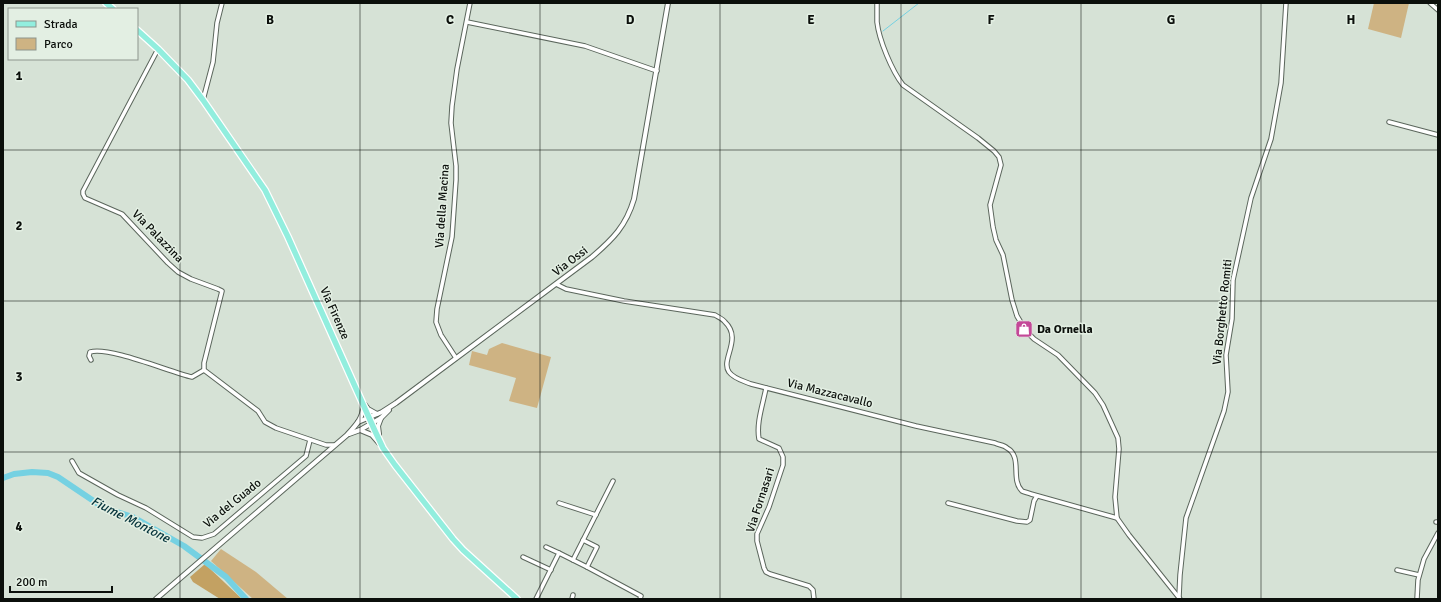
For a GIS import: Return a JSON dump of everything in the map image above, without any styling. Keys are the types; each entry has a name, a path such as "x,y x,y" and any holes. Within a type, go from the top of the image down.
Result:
{"main road":[{"name":"Via Firenze","path":"138,31 188,80 265,190 288,237 383,448 463,550 517,599"}],"street":[{"path":"203,100 213,62 222,3"},
{"name":"Via della Macina","path":"456,358 441,335 436,322 437,309 452,237 456,173 451,123 452,106 457,69 470,3"},
{"name":"Via Ossi","path":"370,420 396,403 556,284 608,244 619,232 626,221 634,199 668,3"},
{"path":"877,3 877,22 880,37 896,76 903,85 994,150 999,157 1001,165 990,205 995,234 1003,255 1012,300 1017,316 1026,331 1034,339 1058,355 1094,393 1103,405 1113,424 1119,443 1115,496 1117,518 1128,535 1180,598"},
{"name":"Via Borghetto Romiti","path":"1180,598 1179,586 1186,518 1224,411 1228,392 1225,361 1232,319 1233,280 1252,198 1271,140 1280,82 1286,3"},
{"path":"1430,3 1438,10"},
{"path":"467,22 578,44 657,71"},
{"name":"Via Palazzina","path":"158,49 83,191 83,194 85,198 122,214 178,272 222,292 204,363 204,370"},
{"path":"1389,122 1438,135"},
{"name":"Via Mazzacavallo","path":"556,284 566,289 624,301 715,315 726,322 732,332 732,342 727,365 729,372 737,379 766,388 916,426 995,443 1007,448 1014,454 1016,460 1017,482 1023,491 1117,518"},
{"path":"92,360 89,356 90,352 99,351 124,356 192,377 204,370 258,411 265,422 276,428 310,440 326,445 334,445"},
{"name":"Via Fornasari","path":"766,388 760,419 758,434 759,440 779,448 782,452 783,464 769,507 757,534 764,568 766,572 770,574 809,586 813,590 814,599"},
{"path":"362,401 368,409 377,414"},
{"name":"Via del Guado","path":"156,599 347,435 358,422 363,411 362,401"},
{"name":"Via Ossi","path":"370,420 381,418 396,403"},
{"path":"381,418 378,426 378,432 383,448"},
{"name":"Via del Guado","path":"358,422 370,420"},
{"name":"Via del Guado","path":"347,435 360,430 370,420"},
{"path":"360,430 372,434 383,448"},
{"name":"Via del Guado","path":"72,461 79,473 118,495 146,508 194,537 202,538 214,534 306,456 310,440"},
{"path":"573,560 613,481"},
{"path":"948,502 1017,521 1027,522 1030,520 1034,501 1037,496"},
{"path":"559,503 596,515"},
{"path":"1417,599 1419,575 1424,560 1438,533"},
{"path":"583,540 597,547 587,567"},
{"path":"546,547 641,596 640,599"},
{"path":"536,599 559,553"},
{"path":"523,557 551,570"},
{"path":"1397,570 1419,575"},
{"path":"161,599 165,591"}],"green space":[{"path":"1374,3 1409,3 1401,38 1368,29"},
{"path":"502,343 551,357 537,408 509,401 516,378 469,365 472,351 487,355 489,349"},
{"path":"221,549 256,572 288,599 253,599 211,561"}],"shaded area":[{"path":"205,564 242,599 220,599 193,582 190,577"}],"waterway":[{"path":"883,31 919,3"},
{"name":"Fiume Montone","path":"3,478 14,474 32,472 48,473 58,477 104,508 133,517 184,546 226,577 246,599"}],"place":[{"name":"Da Ornella","path":"1024,329"}]}
